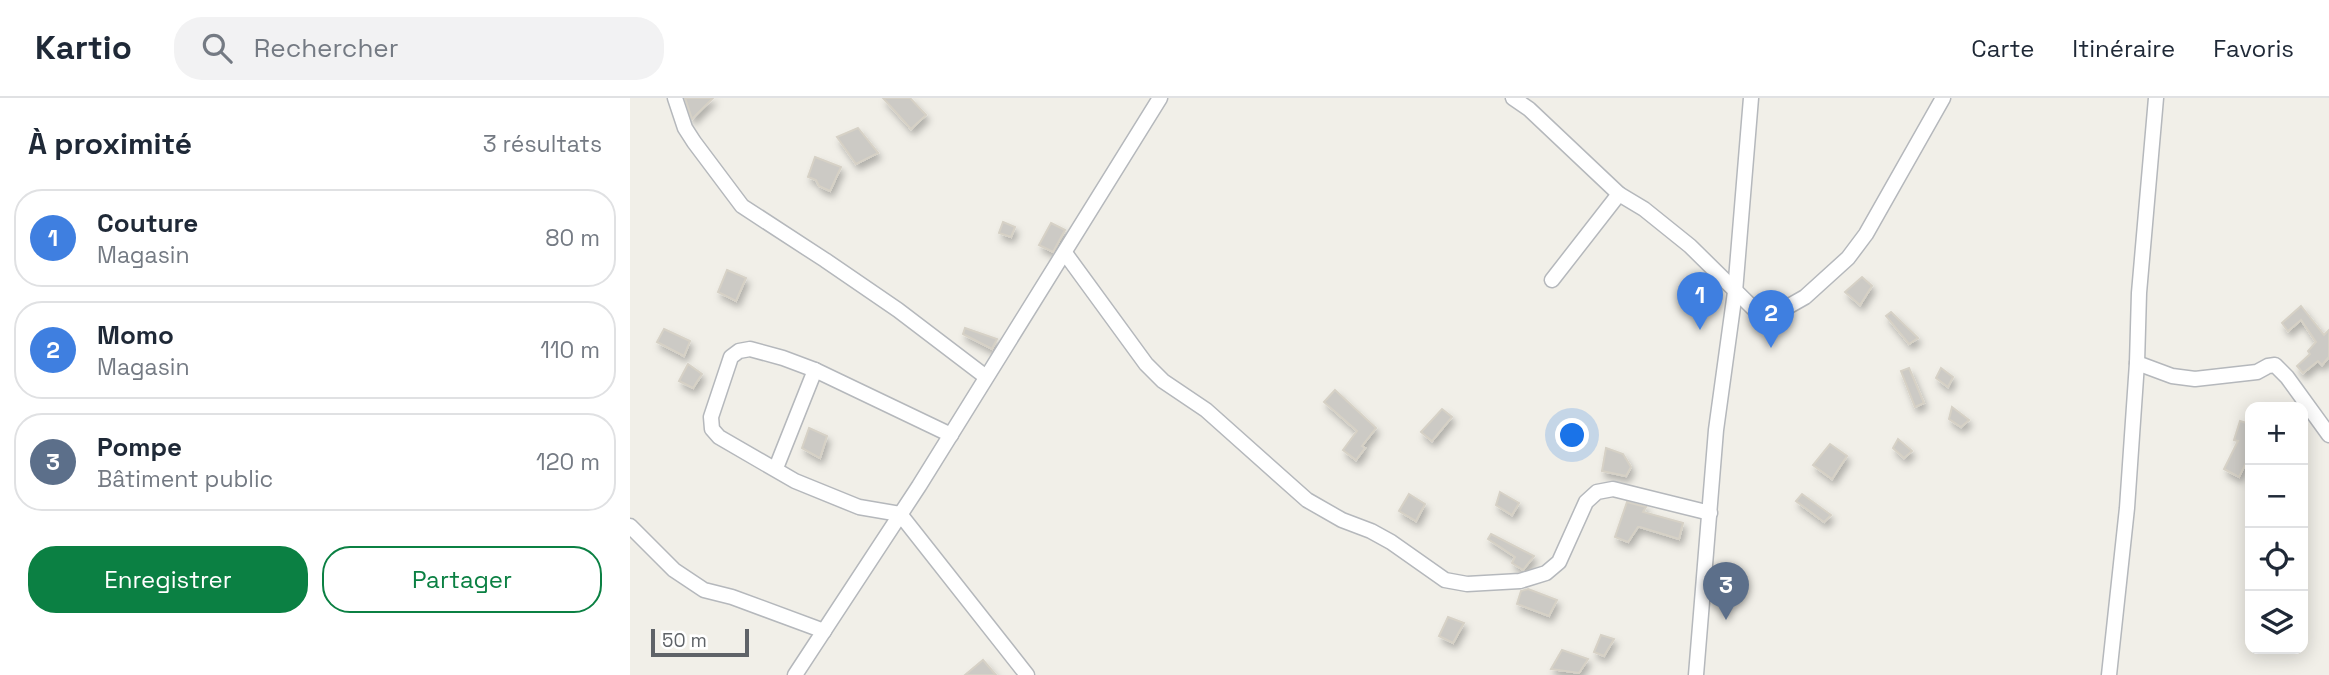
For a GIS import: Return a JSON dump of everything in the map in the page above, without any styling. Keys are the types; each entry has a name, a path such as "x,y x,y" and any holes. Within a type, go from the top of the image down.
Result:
{"street":[{"path":"675,98 685,128 742,206 836,267 986,377"},
{"path":"795,675 951,435 1160,98"},
{"path":"1513,98 1529,109 1619,194 1644,209 1690,246 1757,312 1775,314 1805,297 1848,258 1866,234 1942,98"},
{"path":"1696,675 1716,430 1735,292 1751,98"},
{"path":"2109,675 2127,508 2139,293 2155,98"},
{"path":"1552,280 1619,194"},
{"path":"1065,253 1146,364 1163,381 1206,410 1307,500 1342,520 1391,541 1445,580 1467,584 1520,581 1546,573 1559,562 1586,502 1597,492 1614,489 1710,513"},
{"path":"951,435 814,370 750,349 739,351 731,357 710,417 712,429 719,437 795,481 859,507 900,514 1027,675"},
{"path":"2137,363 2172,376 2195,379 2257,372 2275,365 2287,377 2329,435"},
{"path":"776,468 814,370"},
{"path":"630,526 674,570 704,590 732,597 824,631"}],"building":[{"path":"685,98 713,98 692,119"},
{"path":"883,98 910,98 926,115 911,129"},
{"path":"858,128 878,153 856,164 837,137"},
{"path":"815,157 841,167 830,191 808,177"},
{"path":"1003,222 1015,227 1011,237 999,233"},
{"path":"1051,223 1065,230 1053,252 1039,245"},
{"path":"727,270 746,278 736,301 718,292"},
{"path":"1862,277 1872,286 1860,305 1845,292"},
{"path":"2301,306 2324,335 2329,330 2329,357 2322,365 2318,361 2303,373 2297,366 2310,354 2308,351 2316,342 2301,320 2288,331 2282,323"},
{"path":"1891,312 1918,338 1909,344 1886,316"},
{"path":"965,328 997,339 992,349 963,334"},
{"path":"664,329 690,341 684,356 657,342"},
{"path":"688,364 702,374 693,388 679,381"},
{"path":"1909,368 1924,403 1915,407 1901,371"},
{"path":"1941,368 1953,377 1948,387 1936,378"},
{"path":"1335,390 1376,428 1362,446 1365,448 1356,460 1343,450 1357,431 1324,402"},
{"path":"1952,407 1969,420 1961,427 1949,419"},
{"path":"1442,409 1452,417 1432,441 1421,432"},
{"path":"2240,421 2245,422 2245,465 2239,477 2224,469 2238,441 2234,440"},
{"path":"809,428 827,436 820,458 802,448"},
{"path":"1898,439 1912,451 1904,458 1893,448"},
{"path":"1830,444 1847,456 1832,479 1813,465"},
{"path":"1606,448 1623,454 1631,467 1626,476 1602,471"},
{"path":"1500,492 1519,503 1512,515 1496,505"},
{"path":"1409,494 1425,504 1416,521 1399,511"},
{"path":"1802,494 1831,515 1824,522 1796,501"},
{"path":"1627,502 1646,507 1643,512 1683,523 1679,539 1640,527 1628,542 1615,537"},
{"path":"1491,534 1534,556 1523,570 1512,563 1515,557 1488,539"},
{"path":"1528,589 1557,600 1549,616 1517,604 1521,591"},
{"path":"1448,617 1464,623 1453,643 1439,636"},
{"path":"1601,635 1614,639 1604,656 1594,652"},
{"path":"1562,650 1588,659 1579,673 1551,669"},
{"path":"983,660 996,675 965,675"}],"place":[{"name":"Couture","path":"1700,330"},
{"name":"Momo","path":"1771,348"},
{"name":"Pompe","path":"1726,620"}]}
